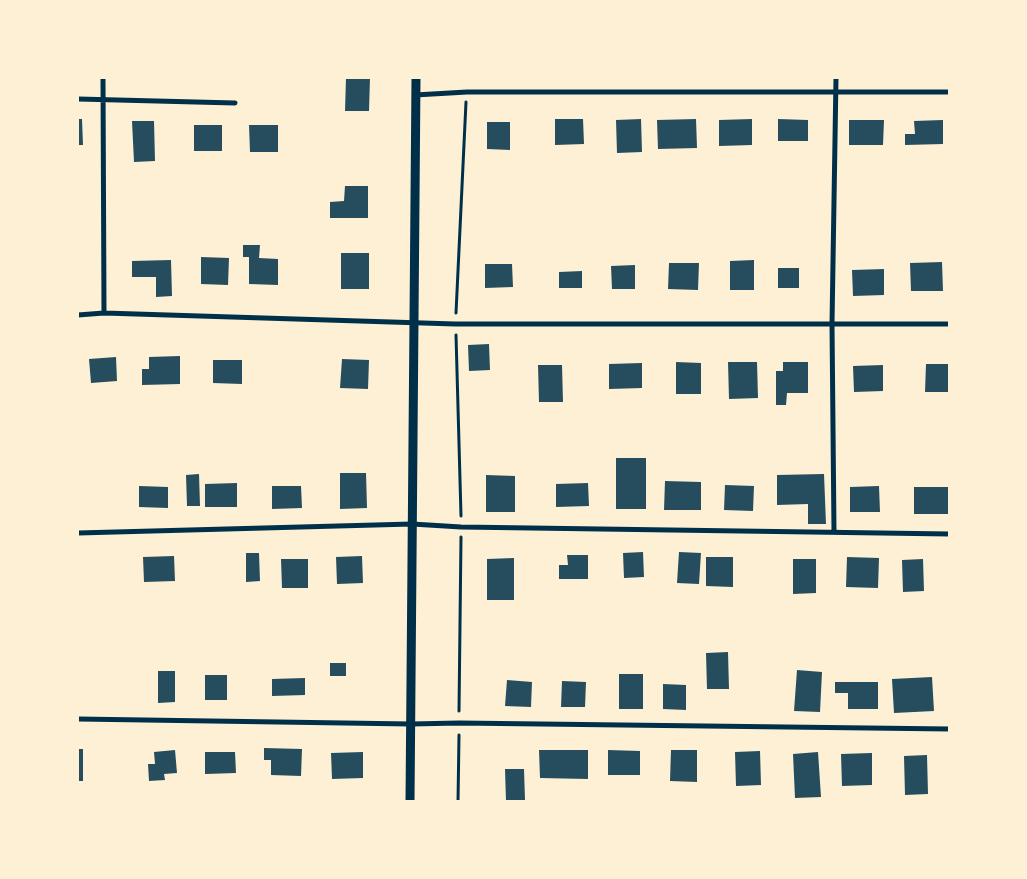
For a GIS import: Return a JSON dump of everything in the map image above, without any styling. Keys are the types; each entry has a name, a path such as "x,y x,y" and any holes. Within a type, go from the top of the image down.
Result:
{"street":[{"path":"103,78 104,313"},
{"path":"410,802 416,78"},
{"path":"834,532 832,324 836,78"},
{"path":"415,95 467,92 950,92"},
{"path":"78,99 234,103"},
{"path":"78,315 104,313 455,324 950,324"},
{"path":"78,533 412,524 461,527 950,534"},
{"path":"78,719 950,729"}],"path":[{"path":"458,802 461,527 455,324 467,92"}],"building":[{"path":"346,78 370,78 369,111 345,111"},
{"path":"78,119 82,119 83,145 78,145"},
{"path":"555,119 583,119 584,144 555,145"},
{"path":"641,119 642,152 617,153 616,120"},
{"path":"696,119 697,148 658,149 657,120"},
{"path":"752,119 752,145 719,146 719,120"},
{"path":"778,119 808,120 808,141 778,141"},
{"path":"849,120 884,120 883,145 849,145"},
{"path":"943,120 943,144 905,145 905,134 915,134 914,121"},
{"path":"132,121 154,121 155,161 134,162"},
{"path":"487,122 510,122 510,150 487,149"},
{"path":"194,125 222,125 222,151 194,151"},
{"path":"249,125 278,125 278,152 250,152"},
{"path":"345,186 368,186 368,218 330,218 330,202 344,201"},
{"path":"243,245 260,245 259,258 278,259 278,285 249,284 249,257 243,257"},
{"path":"341,253 369,253 369,289 341,289"},
{"path":"201,257 229,258 228,285 201,284"},
{"path":"171,260 172,296 156,297 156,277 132,277 132,261"},
{"path":"754,260 754,290 730,290 730,261"},
{"path":"942,262 943,291 911,291 910,263"},
{"path":"669,263 699,263 698,290 668,289"},
{"path":"485,264 512,264 513,287 485,288"},
{"path":"635,265 635,289 612,289 611,266"},
{"path":"778,268 799,268 799,288 778,288"},
{"path":"884,269 884,295 853,296 852,270"},
{"path":"582,271 582,288 559,288 559,272"},
{"path":"489,344 490,370 469,371 468,345"},
{"path":"180,356 180,384 142,385 142,369 149,369 149,357"},
{"path":"116,357 117,381 91,383 89,359"},
{"path":"342,359 369,360 368,389 340,388"},
{"path":"213,360 242,360 242,384 213,383"},
{"path":"676,362 701,363 701,394 676,394"},
{"path":"728,362 757,362 758,398 729,399"},
{"path":"783,362 808,362 808,393 787,393 786,405 776,405 776,371 783,371"},
{"path":"642,363 642,388 609,389 609,364"},
{"path":"926,364 950,364 950,392 925,392"},
{"path":"538,365 562,365 563,402 539,402"},
{"path":"883,365 883,391 854,392 853,366"},
{"path":"616,458 646,458 646,509 616,509"},
{"path":"340,473 366,473 367,508 340,509"},
{"path":"199,474 200,506 187,506 186,475"},
{"path":"824,474 826,524 808,524 808,504 777,505 777,475"},
{"path":"486,475 515,476 515,512 486,512"},
{"path":"665,481 701,482 701,510 664,510"},
{"path":"237,483 237,507 205,507 205,484"},
{"path":"588,483 589,506 556,507 556,484"},
{"path":"725,485 754,486 753,511 724,510"},
{"path":"139,486 168,487 168,508 139,507"},
{"path":"272,486 301,486 302,508 272,509"},
{"path":"879,486 880,512 850,512 850,487"},
{"path":"914,487 950,487 950,514 914,514"},
{"path":"643,552 644,577 624,578 623,553"},
{"path":"679,552 701,553 699,584 677,583"},
{"path":"246,553 259,553 260,581 246,582"},
{"path":"567,555 588,555 588,579 559,579 559,565 568,565"},
{"path":"174,556 175,581 144,582 143,557"},
{"path":"362,556 363,583 337,584 336,557"},
{"path":"706,557 733,557 733,587 706,586"},
{"path":"847,557 879,558 878,588 846,587"},
{"path":"514,558 514,600 487,600 487,559"},
{"path":"281,559 308,559 308,588 282,588"},
{"path":"793,559 816,559 816,593 793,594"},
{"path":"923,559 924,591 903,592 902,560"},
{"path":"728,652 729,689 707,689 706,653"},
{"path":"330,663 346,663 346,676 330,676"},
{"path":"797,670 822,672 820,712 794,711"},
{"path":"158,671 175,671 175,702 158,703"},
{"path":"619,674 643,674 643,709 619,709"},
{"path":"205,675 227,675 227,700 205,700"},
{"path":"932,677 934,711 894,713 892,679"},
{"path":"305,678 305,695 272,696 272,679"},
{"path":"507,680 532,682 531,707 505,706"},
{"path":"562,681 586,682 585,707 561,707"},
{"path":"835,682 878,682 878,709 848,709 848,693 835,693"},
{"path":"663,684 686,685 686,710 663,709"},
{"path":"264,748 302,749 301,776 271,775 271,760 264,760"},
{"path":"78,749 83,749 83,781 78,781"},
{"path":"175,750 177,773 164,774 165,780 149,781 148,764 155,764 154,752"},
{"path":"539,750 588,750 588,779 540,778"},
{"path":"608,750 640,751 640,775 608,775"},
{"path":"671,750 697,750 697,782 670,781"},
{"path":"760,751 761,785 736,786 735,752"},
{"path":"205,752 235,752 236,773 205,774"},
{"path":"363,752 363,778 332,779 331,753"},
{"path":"818,752 821,797 795,798 793,754"},
{"path":"872,753 872,785 842,786 841,754"},
{"path":"927,755 928,794 905,795 904,756"},
{"path":"505,769 524,769 525,800 506,801"}]}
